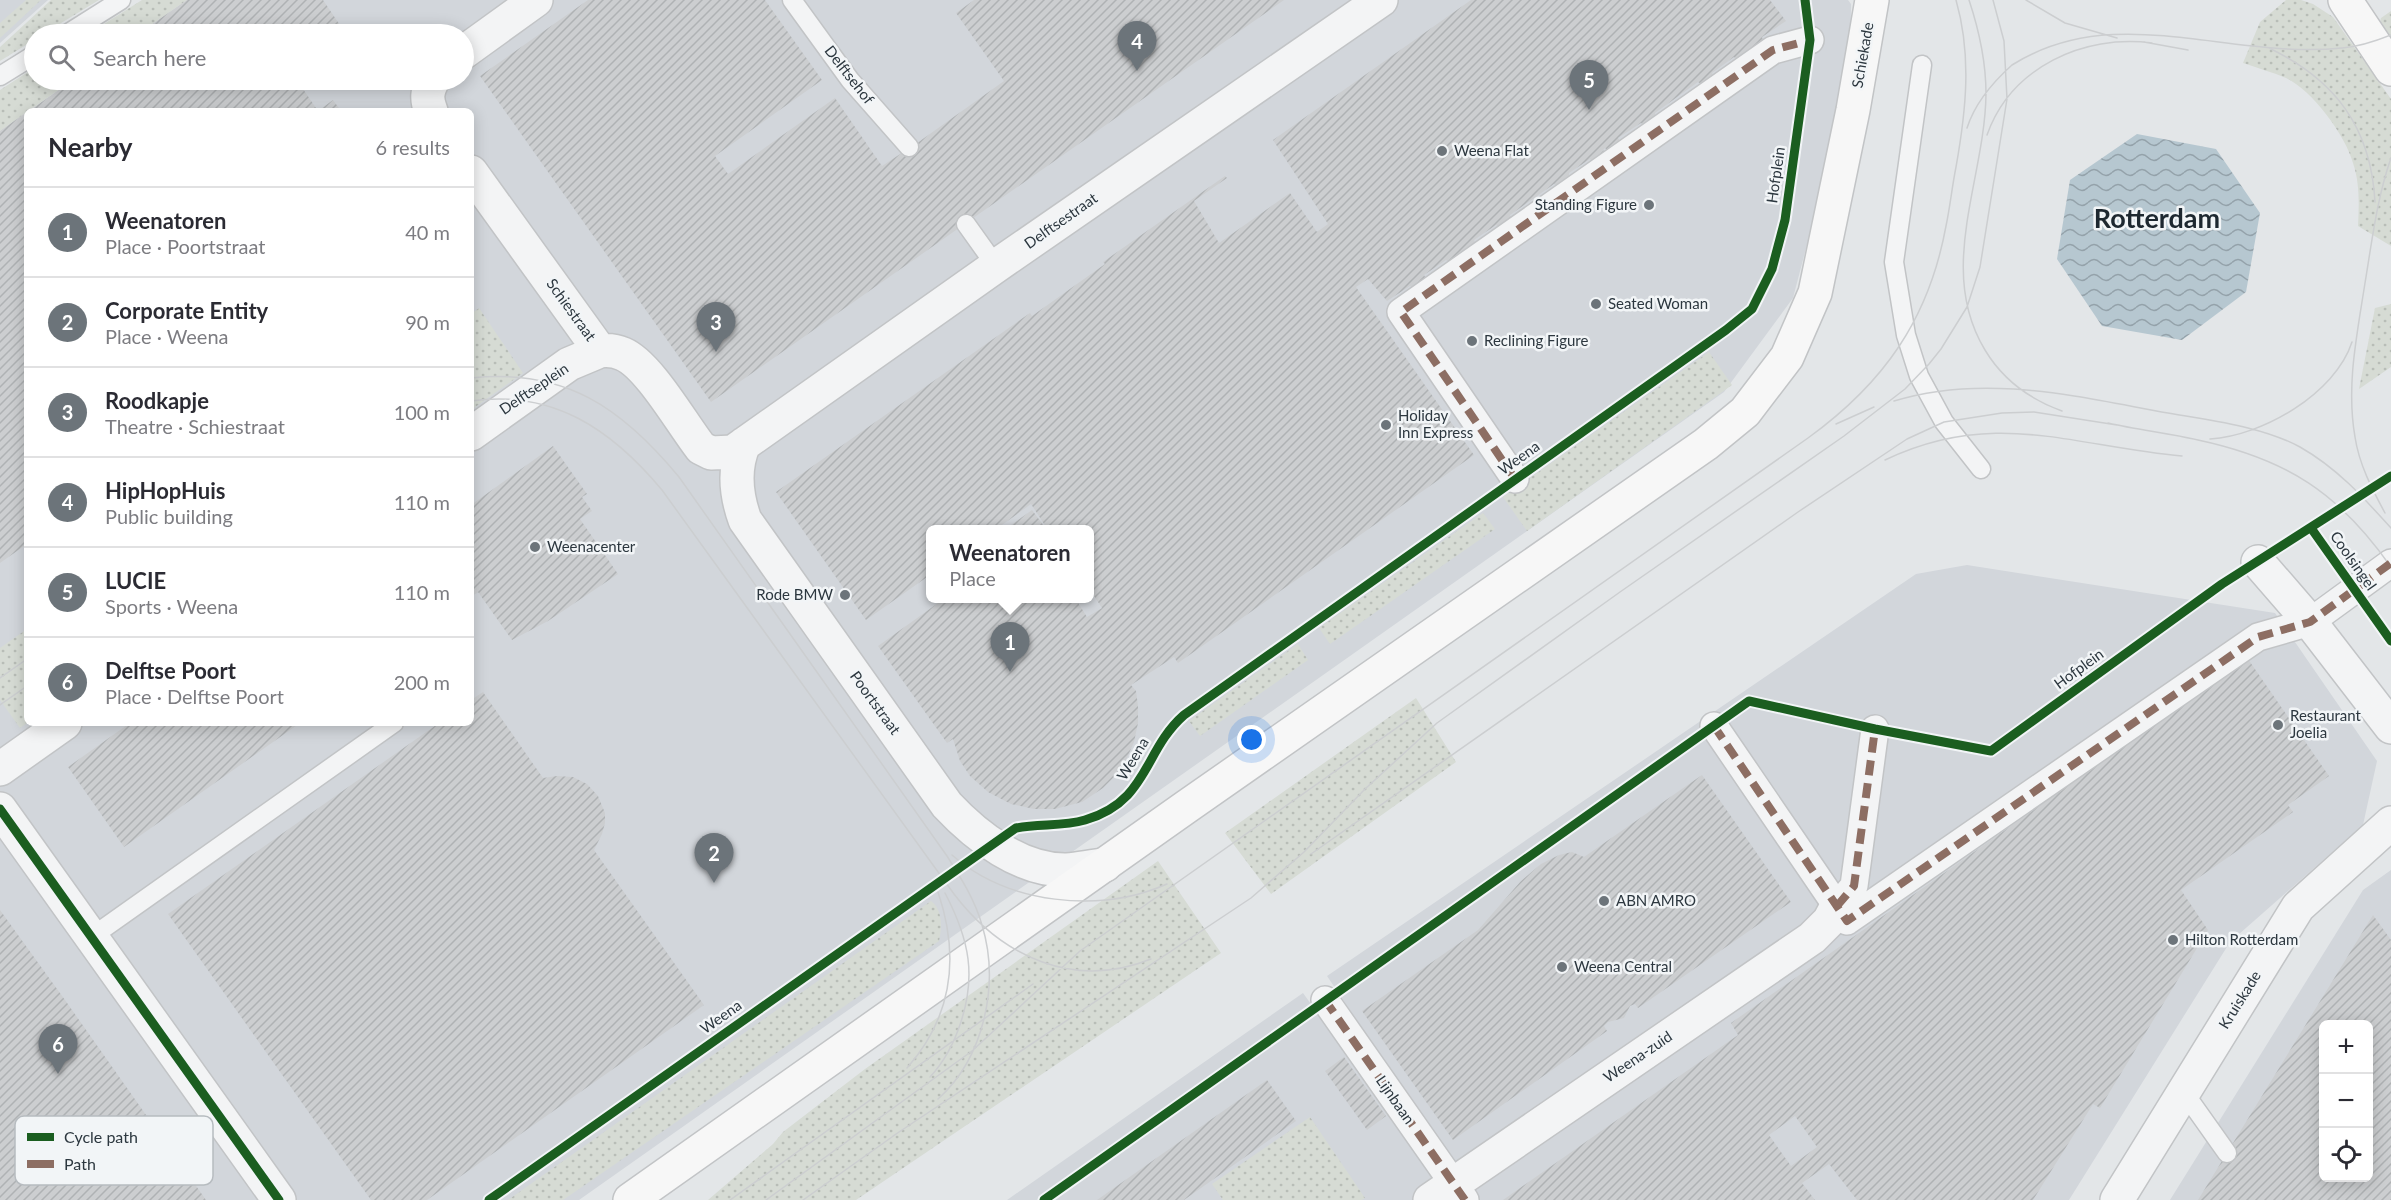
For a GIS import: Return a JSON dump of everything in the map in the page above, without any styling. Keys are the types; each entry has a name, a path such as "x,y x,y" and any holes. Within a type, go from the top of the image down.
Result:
{"main road":[{"name":"Schiekade","path":"1105,865 1706,444 1745,412 1787,357 1815,293 1853,110 1872,0"},
{"path":"2345,0 2391,69"},
{"path":"630,1200 1105,865"}],"street":[{"path":"474,45 536,0"},
{"name":"Delftsestraat","path":"744,444 996,266 1381,0"},
{"name":"Weena","path":"1515,479 1401,312 1773,50 1810,40"},
{"path":"427,90 430,108"},
{"name":"Schiestraat","path":"474,176 600,351 610,350 624,354 635,362 649,376 701,448 711,453 723,453 733,452 744,444"},
{"name":"Delftseplein","path":"474,432 570,364 600,351"},
{"name":"Poortstraat","path":"744,444 738,467 737,485 739,504 745,520 947,805 964,823 994,844 1036,866 1066,870 1105,865"},
{"path":"2258,562 2310,622 2391,727"},
{"path":"1714,726 1847,921 2258,637 2310,622 2391,563"},
{"path":"0,769 61,726"},
{"path":"1837,906 1854,886 1875,729"},
{"path":"0,809 279,1200"},
{"name":"Kruiskade","path":"2117,1200 2298,907 2391,823"},
{"name":"Weena-zuid","path":"1450,1194 1812,938 1829,921 1837,906"},
{"name":"Lijnbaan","path":"1325,1000 1450,1194"}],"lane":[{"path":"82,24 121,0"},
{"name":"Delftsehof","path":"792,0 850,80 909,147"},
{"path":"0,76 24,61"},
{"path":"1922,65 1894,262 1906,335 1919,376 1944,422 1981,469"},
{"path":"966,224 996,266"},
{"path":"90,938 390,726"},
{"path":"2183,1091 2227,1153"}],"shaded area":[{"path":"0,0 48,0 0,43"},
{"path":"26,0 41,0 0,38 0,23"},
{"path":"51,0 99,0 59,24 25,24"},
{"path":"142,0 187,0 152,24 104,24"},
{"path":"187,0 1848,0 1851,4 1850,80 1793,298 1724,392 579,1200 0,1200 0,131 24,114 24,726 474,726 474,108 33,108 59,90 474,90 474,24 152,24"},
{"path":"2286,0 2301,0 2313,4 2333,17 2391,99 2391,246 2358,226 2357,178 2349,152 2327,115 2296,84 2281,76 2243,63 2260,22"},
{"path":"2391,11 2391,37 2380,22 2381,18"},
{"path":"24,25 24,46 0,61 0,47"},
{"path":"24,74 24,90 59,90 33,108 24,108 24,114 0,131 0,90"},
{"path":"2391,304 2391,367 2359,389 2375,308"},
{"path":"479,308 523,373 474,408 474,312"},
{"path":"1709,352 1732,385 1527,531 1503,497"},
{"path":"1483,513 1495,529 1330,644 1319,628"},
{"path":"1967,565 2275,613 2377,761 2363,825 2230,942 2069,1200 1478,1200 1327,976 1916,574"},
{"path":"24,631 24,725 20,728 0,700 0,648"},
{"path":"1298,644 1308,660 1200,736 1189,721"},
{"path":"1416,698 1456,762 1271,894 1225,833"},
{"path":"1158,861 1221,953 856,1200 708,1200 773,1144 783,1132 865,1069"},
{"path":"2391,870 2391,1200 2170,1200 2363,890"},
{"path":"931,901 940,914 939,941 563,1200 508,1200"},
{"path":"1303,993 1452,1200 1007,1200"},
{"path":"1310,1117 1365,1198 1362,1200 1223,1200 1212,1184"}],"water":[{"path":"2137,134 2216,149 2260,213 2246,292 2182,340 2102,326 2057,259 2070,180"}],"building":[{"path":"187,0 323,0 339,24 152,24"},
{"path":"588,0 765,0 822,80 715,156 728,174 835,98 882,166 920,141 1004,81 956,13 974,0 1284,0 711,402 480,76"},
{"path":"1471,0 1770,0 1786,21 1762,37 1764,43 1750,50 1749,47 1750,52 1736,59 1734,57 1712,73 1714,77 1704,86 1698,82 1655,113 1656,120 1646,127 1641,123 1618,138 1621,142 1608,151 1605,148 1603,150 1605,152 1569,173 1569,178 1560,188 1554,184 1510,215 1511,219 1502,229 1496,225 1474,240 1476,244 1465,254 1461,252 1461,257 1450,263 1446,260 1424,275 1426,279 1413,288 1410,286 1387,301 1368,279 1356,287 1474,455 1178,663 1174,657 1131,685 1136,691 1138,706 1138,723 1134,742 1122,769 1103,788 1082,802 1055,809 1034,809 1011,804 988,792 970,776 960,761 953,739 947,743 878,646 938,603 1078,603 1087,617 1102,608 1094,596 1094,525 1045,525 1031,504 1002,525 926,525 926,578 866,620 776,492 1030,313 1032,316 1105,264 1103,262 1225,176 1227,178 1194,201 1219,243 1290,193 1317,232 1328,224 1273,140"},
{"path":"59,90 304,90 316,108 33,108"},
{"path":"333,100 339,108 322,108"},
{"path":"24,114 24,546 0,563 0,131"},
{"name":"Weenacenter","path":"553,446 587,494 582,497 592,511 580,519 618,574 548,621 512,640 478,592 474,595 474,503"},
{"path":"1032,510 1043,525 1011,525"},
{"path":"2248,659 2329,776 2288,805 2293,812 2181,890 2208,930 2100,1108 2093,1104 2033,1200 1857,1200 1829,1164 1802,1183 1815,1200 1503,1200 1738,1035 1731,1023","holes":["1795,1116 1817,1147 1791,1166 1769,1135"]},
{"path":"483,692 543,778 573,777 587,784 598,796 605,813 605,823 594,850 704,1005 427,1200 371,1200 168,914 435,726 474,726 474,698"},
{"path":"126,726 296,726 124,847 68,767"},
{"name":"Weena Central","path":"1702,775 1791,902 1638,1008 1635,1004 1630,1006 1624,1018 1608,1022 1604,1026 1607,1031 1453,1140 1362,1011 1478,930 1521,881 1541,864 1559,855 1572,852 1584,857"},
{"path":"0,910 147,1116 15,1116 15,1185 195,1185 206,1200 0,1200"},
{"path":"2373,915 2391,940 2391,1200 2198,1200"},
{"path":"1344,1057 1386,1116 1367,1130 1325,1071"},
{"path":"1267,1080 1296,1121 1184,1200 1097,1200"}],"tram line":[{"path":"766,1200 972,1051 1080,951 1808,438 1859,395 1881,371 1915,319 1928,291 1938,260 1949,212 1965,104 1966,63 1956,0"},
{"path":"1969,0 1981,46 1986,94 1984,126 1967,224 1964,256 1964,288 1971,319 1985,350 2000,370 2028,394 2062,411"},
{"path":"893,1136 1251,898 1304,852 1365,789 1437,723 1844,436 1905,389 1941,349 1967,307 1980,267 2007,99 2004,41 1993,0"},
{"path":"2026,0 2065,23 2117,38"},
{"path":"1967,128 1985,94 2012,65 2051,46 2091,37 2132,34 2299,50 2348,47 2391,35"},
{"path":"2144,42 2188,50"},
{"path":"1987,135 1998,111 2013,91 2053,60 2076,50 2101,44 2152,43"},
{"path":"2269,48 2313,75 2345,109 2366,151 2375,202"},
{"path":"2385,513 2363,467 2355,437 2352,379 2373,236 2382,188 2391,158"},
{"path":"2210,439 2252,430 2294,409 2330,379 2343,361 2352,342"},
{"path":"474,378 505,377 535,380 563,387 589,398 613,413 636,431 658,453 679,477 947,856 976,907 987,948 989,971 984,1019 977,1041 967,1063 938,1099"},
{"path":"1894,401 1928,393 1963,389 2031,390 2100,400 2253,429 2300,447 2326,464 2360,494 2391,528"},
{"path":"474,401 501,399 528,401 554,408 578,418 601,432 643,468 662,490 954,894 994,935 1042,962 1067,969 1094,971 1122,968 1151,959"},
{"path":"1836,424 1874,407"},
{"path":"1311,854 1798,512 1907,439 1944,422 2002,413 2034,412 2117,425"},
{"path":"2108,423 2230,448 2284,469 2331,499 2371,541 2391,567"},
{"path":"1885,460 1925,444 1962,436 1998,433 2068,439 2182,456"},
{"path":"0,678 24,661"},
{"path":"0,705 24,688"},
{"path":"952,855 975,872 1000,884 1027,894 1055,899 1084,901 1113,899 1167,884"},
{"path":"907,1068 934,1028 943,1007 948,985 949,940 938,892"},
{"path":"930,1077 940,1065 955,1037 968,990 969,974 965,942 945,893"},
{"path":"730,1200 1033,984"},
{"path":"803,1200 899,1132"}],"marked path":[{"path":"1515,479 1401,312 1773,50 1810,40"},
{"path":"1714,726 1847,921 2258,637 2310,622 2391,563"},
{"path":"1837,906 1854,886 1875,729"},
{"path":"1325,1000 1465,1200"}],"cycle path":[{"name":"Hofplein","path":"489,1200 1016,828 1068,824 1085,820 1106,812 1122,801 1134,788 1160,744 1184,715 1726,330 1752,309 1772,269 1785,220 1810,40 1805,0"},
{"name":"Hofplein","path":"1044,1200 1749,701 1875,729 1991,751 2222,584 2391,476"},
{"name":"Coolsingel","path":"2311,528 2391,641"},
{"path":"0,809 279,1200"}],"place":[{"name":"HipHopHuis","path":"1137,71"},
{"name":"LUCIE","path":"1589,110"},
{"name":"Weena Flat","path":"1442,151"},
{"name":"Standing Figure","path":"1649,205"},
{"name":"Seated Woman","path":"1596,304"},
{"name":"Reclining Figure","path":"1472,341"},
{"name":"Roodkapje","path":"716,352"},
{"name":"Holiday Inn Express","path":"1386,425"},
{"name":"Weenacenter","path":"535,547"},
{"name":"Rode BMW","path":"845,595"},
{"name":"Weenatoren","path":"1010,672"},
{"name":"Restaurant Joelia","path":"2278,725"},
{"name":"Corporate Entity","path":"714,883"},
{"name":"ABN AMRO","path":"1604,901"},
{"name":"Hilton Rotterdam","path":"2173,940"},
{"name":"Weena Central","path":"1562,967"},
{"name":"Delftse Poort","path":"58,1074"}],"district":[{"name":"Rotterdam","path":"2157,219"}]}
